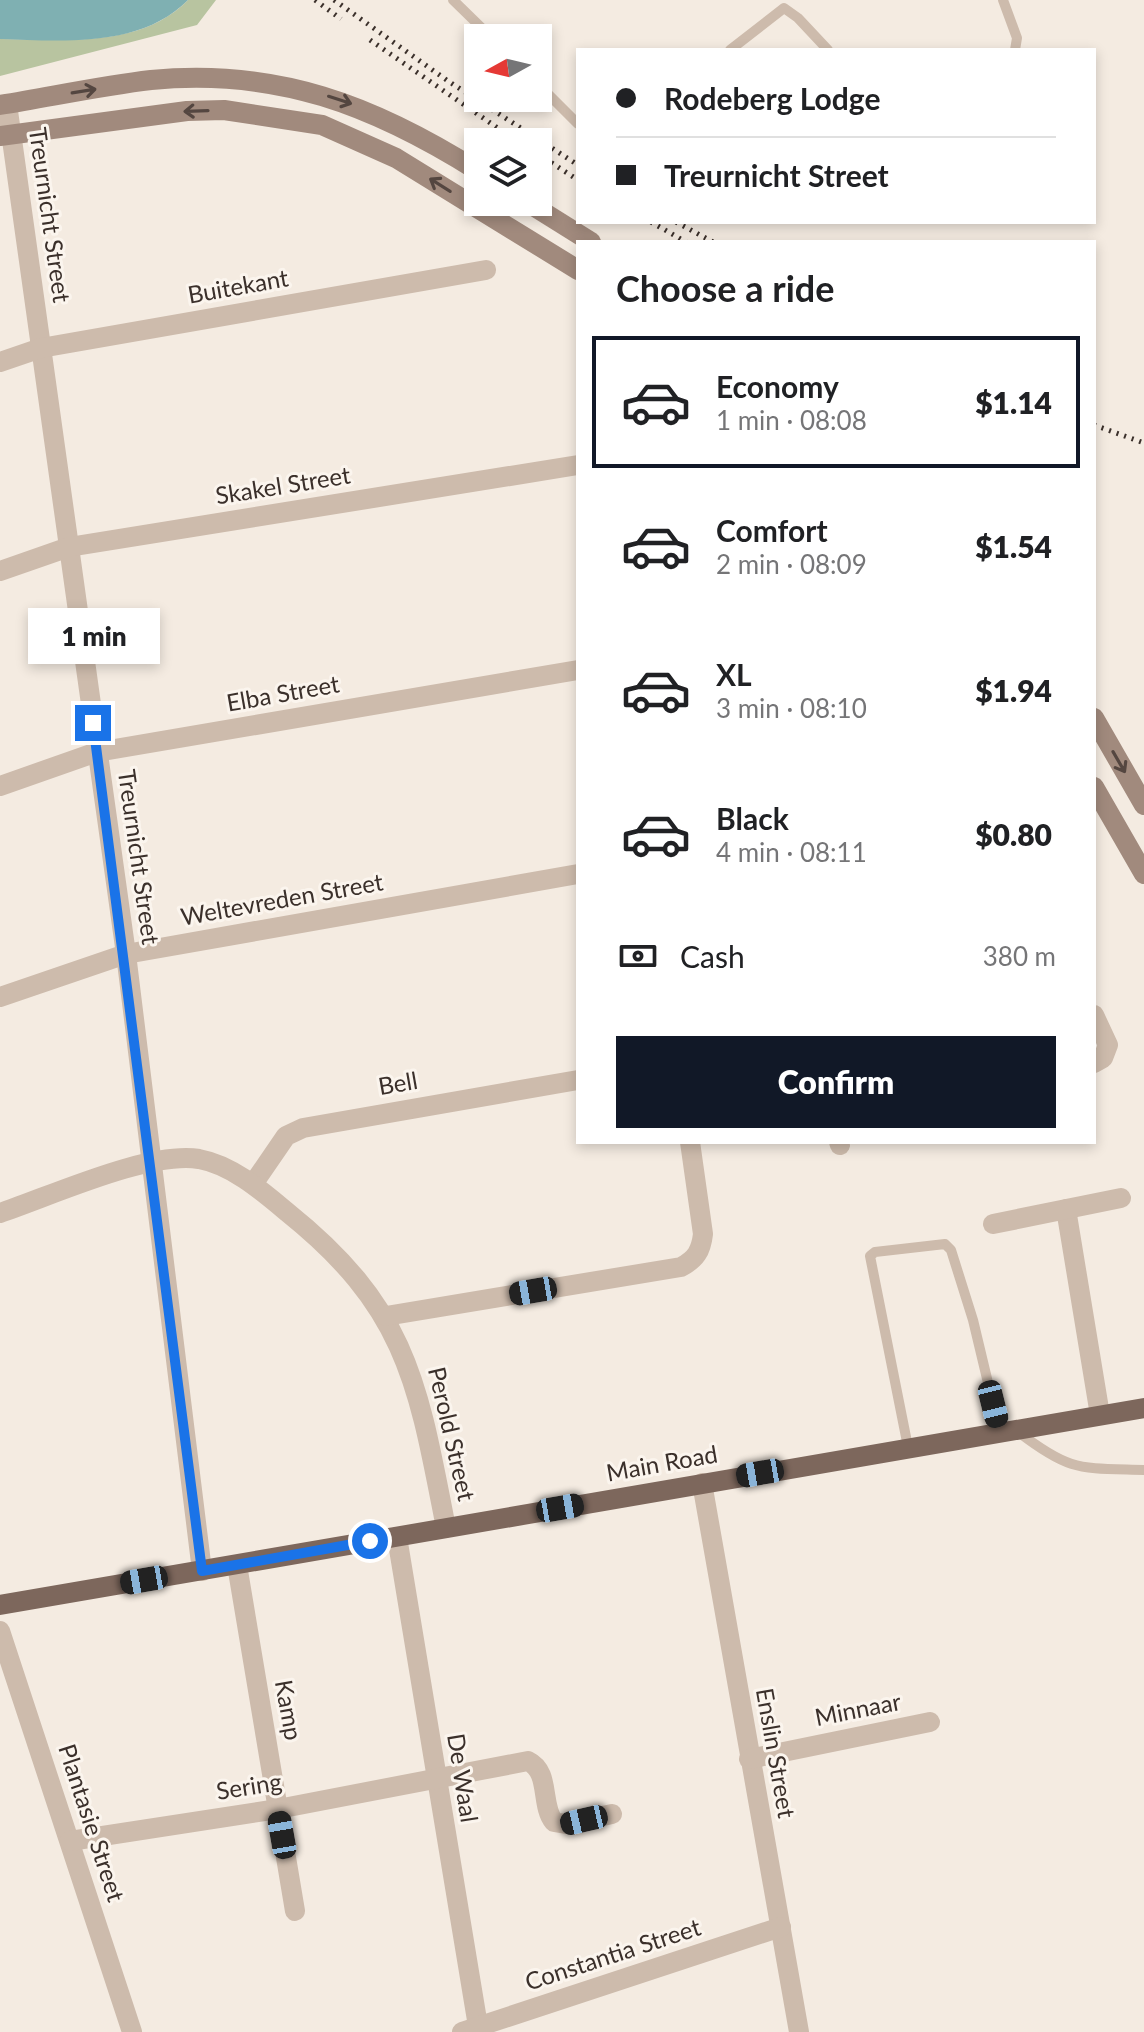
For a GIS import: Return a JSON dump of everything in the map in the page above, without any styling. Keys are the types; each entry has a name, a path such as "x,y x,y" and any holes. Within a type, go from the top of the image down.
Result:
{"main road":[{"name":"Main Road","path":"0,1605 1144,1408"}],"street":[{"path":"3,104 151,80 211,78 257,81 313,91 352,104 391,120 464,163"},
{"name":"Treurnicht Street","path":"3,104 41,348 126,954 202,1571"},
{"path":"6,135 187,111 240,112 322,125 396,158 576,269"},
{"path":"549,216 588,240"},
{"name":"Buitekant","path":"0,362 41,348 486,270"},
{"name":"Skakel Street","path":"0,571 69,547 576,465"},
{"name":"Elba Street","path":"0,786 97,752 576,670"},
{"path":"1096,722 1144,808 1117,827"},
{"path":"1096,790 1117,827 1138,850 1144,874"},
{"name":"Weltevreden Street","path":"0,997 126,954 576,874"},
{"path":"1096,1019 1108,1045 1103,1058 1096,1062"},
{"name":"Bell","path":"253,1184 286,1136 303,1128 576,1080"},
{"path":"386,1316 681,1267 690,1262 702,1247 703,1234 690,1144"},
{"name":"Perold Street","path":"0,1213 151,1161 199,1159 253,1184 325,1242 386,1316 405,1356 420,1399 446,1528"},
{"path":"993,1224 1121,1198"},
{"path":"1066,1209 1100,1415"},
{"name":"Enslin Street","path":"702,1483 799,2032"},
{"name":"De Waal","path":"397,1537 470,2029"},
{"name":"Kamp","path":"237,1565 295,1911"},
{"name":"Plantasie Street","path":"0,1631 132,2032"},
{"name":"Minnaar","path":"749,1759 930,1722"},
{"name":"Sering","path":"70,1841 278,1809 528,1761 540,1773 548,1811 554,1822 566,1824 612,1814"},
{"name":"Constantia Street","path":"470,2029 781,1927"}],"lane":[{"path":"453,0 478,24"},
{"path":"1003,0 1017,38 1015,48"},
{"path":"733,48 784,8 826,48"},
{"path":"552,98 576,122"},
{"path":"908,1447 870,1256 875,1252 917,1245 945,1244 951,1250 1008,1431 1052,1459 1080,1468 1144,1470"}],"green space":[{"path":"188,0 216,0 197,25 0,76 0,39 75,40 124,34 169,16"}],"water":[{"path":"0,0 188,0 169,16 148,27 124,34 49,40 0,39"}],"railway":[{"path":"315,0 341,19"},
{"path":"334,0 448,81 576,164"},
{"path":"370,40 498,128"},
{"path":"552,163 576,179"},
{"path":"654,224 682,240"},
{"path":"680,224 709,240"},
{"path":"1096,426 1144,443"}],"route":[{"path":"93,723 126,954 202,1571 370,1541"}]}
